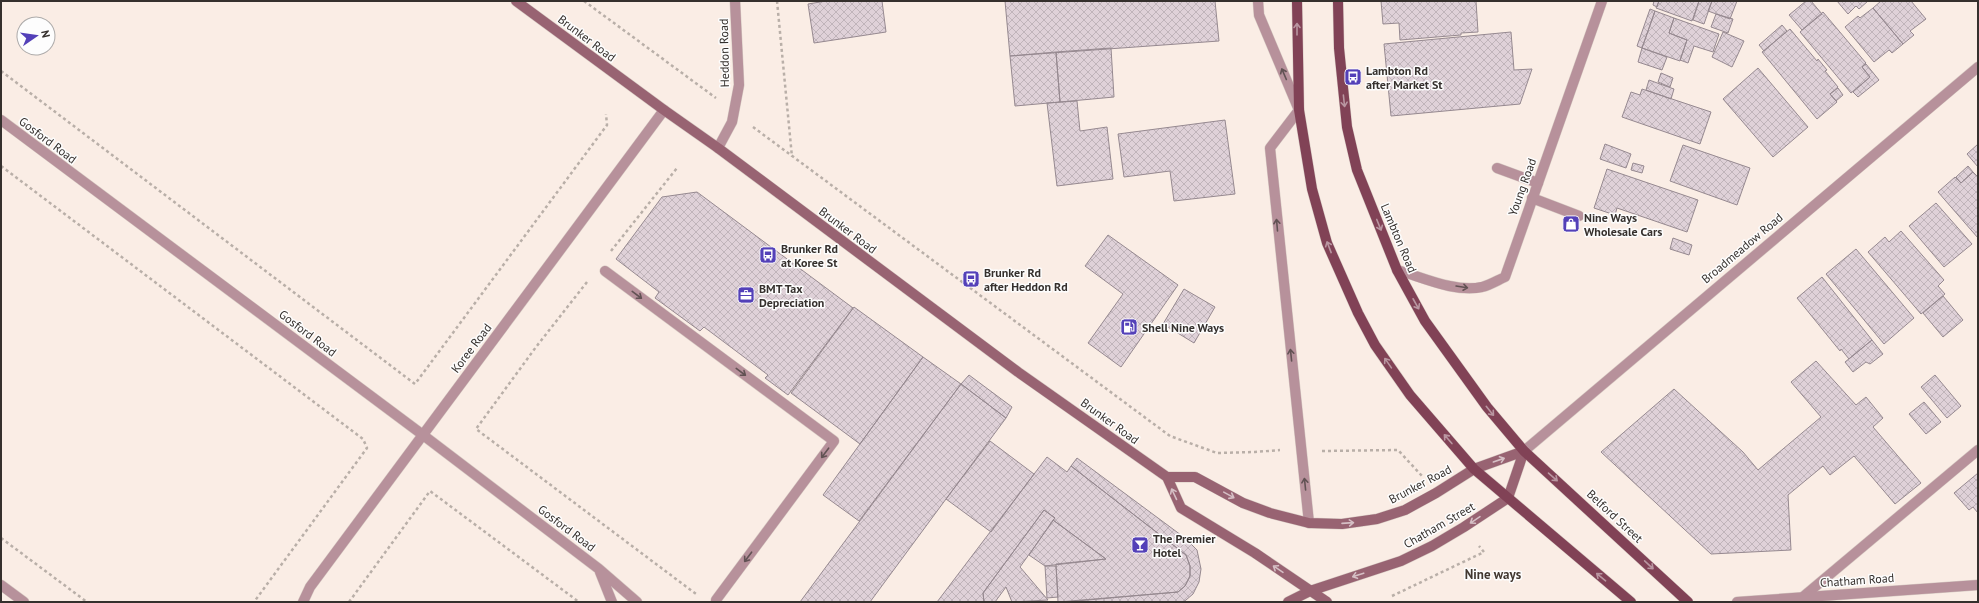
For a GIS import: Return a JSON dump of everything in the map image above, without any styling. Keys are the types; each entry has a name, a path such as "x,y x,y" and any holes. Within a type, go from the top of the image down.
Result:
{"main road":[{"name":"Brunker Road","path":"516,1 718,148 1018,372 1167,477 1195,477 1243,503 1270,513 1308,523 1354,523 1384,517 1404,510 1436,493 1474,469 1524,451"},
{"path":"1297,1 1299,110 1312,188 1327,243 1358,314 1375,344 1410,395 1474,469 1631,602"},
{"name":"Lambton Road","path":"1338,1 1339,48 1347,127 1357,170 1397,270 1425,321 1446,351 1487,407 1524,451"},
{"path":"1508,498 1524,451"},
{"name":"Belford Street","path":"1524,451 1688,602"},
{"path":"1167,477 1181,508 1255,553 1327,602"},
{"name":"Chatham Street","path":"1288,602 1310,591 1407,558 1458,531 1508,498"}],"street":[{"name":"Heddon Road","path":"718,148 732,122 735,113 739,85 735,1"},
{"path":"1258,1 1259,15 1299,110 1270,148 1308,523"},
{"name":"Young Road","path":"1397,270 1450,285 1469,288 1483,287 1505,277 1602,1"},
{"name":"Broadmeadow Road","path":"1524,451 1978,67"},
{"name":"Koree Road","path":"303,602 310,587 664,110"},
{"name":"Gosford Road","path":"1,120 423,434 599,569 636,602"},
{"path":"1497,168 1538,183"},
{"path":"1532,198 1579,216"},
{"path":"605,271 834,441 716,600"},
{"path":"1804,596 1978,450"},
{"name":"Gosford Road","path":"599,569 612,602"},
{"path":"1,584 24,602"},
{"name":"Chatham Road","path":"1737,602 1804,596 1978,585"}],"path":[{"path":"584,1 792,157 1170,436 1217,452 1255,452 1280,450"},
{"path":"777,1 792,157"},
{"path":"1,71 414,384 607,125 606,114"},
{"path":"1,166 364,439 367,448 254,602"},
{"path":"609,255 677,168"},
{"path":"590,279 536,347 476,429 700,597"},
{"path":"1322,451 1398,450 1423,477"},
{"path":"349,602 430,491 579,602"},
{"path":"1,538 87,602"},
{"path":"1392,596 1484,552 1479,546"}],"building":[{"path":"826,1 882,1 886,32 814,43 808,4"},
{"path":"1005,1 1215,1 1219,41 1010,56"},
{"path":"1381,1 1476,1 1478,32 1461,33 1461,35 1400,40 1399,23 1383,24"},
{"path":"1654,1 1659,1 1657,7 1653,5"},
{"path":"1659,1 1699,1 1692,21 1656,8"},
{"path":"1699,1 1712,1 1704,24 1693,20"},
{"path":"1712,1 1737,1 1730,19 1708,11"},
{"path":"1806,1 1811,1 1822,14 1802,30 1789,15"},
{"path":"1837,1 1868,1 1859,9 1856,6 1848,14"},
{"path":"1881,1 1911,1 1926,19 1910,31 1914,35 1903,44 1873,8"},
{"path":"1873,8 1903,44 1892,53 1889,50 1874,62 1845,27 1858,16 1860,18"},
{"path":"1650,9 1655,11 1642,48 1637,46"},
{"path":"1655,11 1674,18 1669,33 1687,40 1680,61 1642,48"},
{"path":"1823,12 1866,63 1862,67 1870,77 1851,93 1800,32"},
{"path":"1716,14 1733,19 1728,33 1711,27"},
{"path":"1674,18 1719,34 1713,52 1694,46 1688,63 1680,60 1687,40 1669,33"},
{"path":"1782,25 1787,31 1764,51 1759,45"},
{"path":"1790,29 1817,61 1818,59 1827,70 1825,71 1838,87 1830,94 1837,102 1817,119 1762,52"},
{"path":"1511,32 1514,70 1532,69 1520,104 1391,116 1384,44"},
{"path":"1723,32 1744,41 1732,67 1712,57"},
{"path":"1111,48 1114,97 1060,102 1056,52"},
{"path":"1642,48 1667,57 1662,70 1638,62"},
{"path":"1056,52 1060,102 1015,106 1010,56"},
{"path":"1866,64 1879,80 1858,97 1853,92 1870,77 1862,67"},
{"path":"1758,68 1808,127 1773,157 1723,99"},
{"path":"1661,73 1673,78 1670,87 1658,82"},
{"path":"1649,80 1674,89 1671,99 1646,90"},
{"path":"1838,88 1843,95 1836,101 1830,94"},
{"path":"1642,89 1711,112 1700,144 1622,117 1631,92 1640,95"},
{"path":"1077,101 1080,131 1107,127 1113,179 1057,186 1047,103"},
{"path":"1225,120 1235,194 1174,201 1170,171 1124,177 1118,134"},
{"path":"1605,144 1631,154 1626,168 1600,159"},
{"path":"1978,144 1978,167 1967,154"},
{"path":"1683,145 1750,168 1737,205 1670,181"},
{"path":"1633,163 1644,166 1642,173 1631,170"},
{"path":"1968,166 1973,172 1961,183 1956,177"},
{"path":"1607,169 1698,200 1687,232 1617,208 1615,215 1594,208"},
{"path":"1973,172 1978,177 1978,238 1938,192 1955,177 1961,183"},
{"name":"BMT Tax Depreciation","path":"697,192 853,308 788,395 765,378 768,375 704,327 700,331 655,298 659,292 616,259 662,197"},
{"path":"1936,203 1972,244 1944,267 1909,226"},
{"path":"1901,231 1944,280 1938,286 1945,294 1921,314 1868,252 1885,237 1889,242"},
{"path":"1108,235 1178,285 1121,367 1088,343 1123,294 1085,266"},
{"path":"1673,238 1692,245 1689,255 1670,249"},
{"path":"1856,249 1914,318 1884,344 1826,274"},
{"path":"1822,277 1872,340 1849,359 1841,349 1840,351 1797,298"},
{"path":"1184,289 1215,307 1194,343 1163,324"},
{"path":"1943,296 1963,320 1943,337 1923,313"},
{"path":"854,307 923,357 860,444 791,393"},
{"path":"1872,340 1883,354 1870,364 1866,362 1853,372 1845,362"},
{"path":"923,357 961,384 859,521 823,495"},
{"path":"1816,361 1856,405 1866,397 1883,418 1873,427 1921,483 1895,504 1854,456 1830,475 1823,466 1788,495 1791,550 1711,554 1601,452 1674,389 1743,452 1758,470 1821,417 1791,382"},
{"path":"969,375 1012,407 1006,418 961,384"},
{"path":"1935,375 1961,406 1947,418 1921,387"},
{"path":"961,384 1006,418 870,602 800,602"},
{"path":"1924,402 1941,422 1926,434 1909,414"},
{"path":"990,441 1034,474 991,532 946,499"},
{"path":"1047,457 1067,472 1071,466 1186,555 1190,566 1190,576 1185,586 1178,592 1058,602 1056,564 1106,559 1053,520 1055,518 1044,510 983,593 984,602 937,602"},
{"path":"1077,458 1185,538 1197,550 1201,569 1199,582 1193,594 1186,600 1183,602 1065,602 1178,592 1185,586 1190,576 1190,566 1186,555 1071,466"},
{"path":"1978,473 1978,513 1973,507 1969,510 1954,493"},
{"path":"1044,510 1055,518 1020,567 1048,600 1012,602 1006,587 995,602 984,602 983,593"},
{"path":"1053,520 1106,559 1045,566 1029,555"},
{"path":"1045,566 1056,566 1058,597 1047,598"}],"place":[{"name":"Lambton Rd after Market St","path":"1353,77"},
{"name":"Nine Ways Wholesale Cars","path":"1571,224"},
{"name":"Brunker Rd at Koree St","path":"768,255"},
{"name":"Brunker Rd after Heddon Rd","path":"971,279"},
{"name":"BMT Tax Depreciation","path":"746,295"},
{"name":"Shell Nine Ways","path":"1129,327"},
{"name":"The Premier Hotel","path":"1140,545"}],"district":[{"name":"Nine ways","path":"1493,574"}]}
